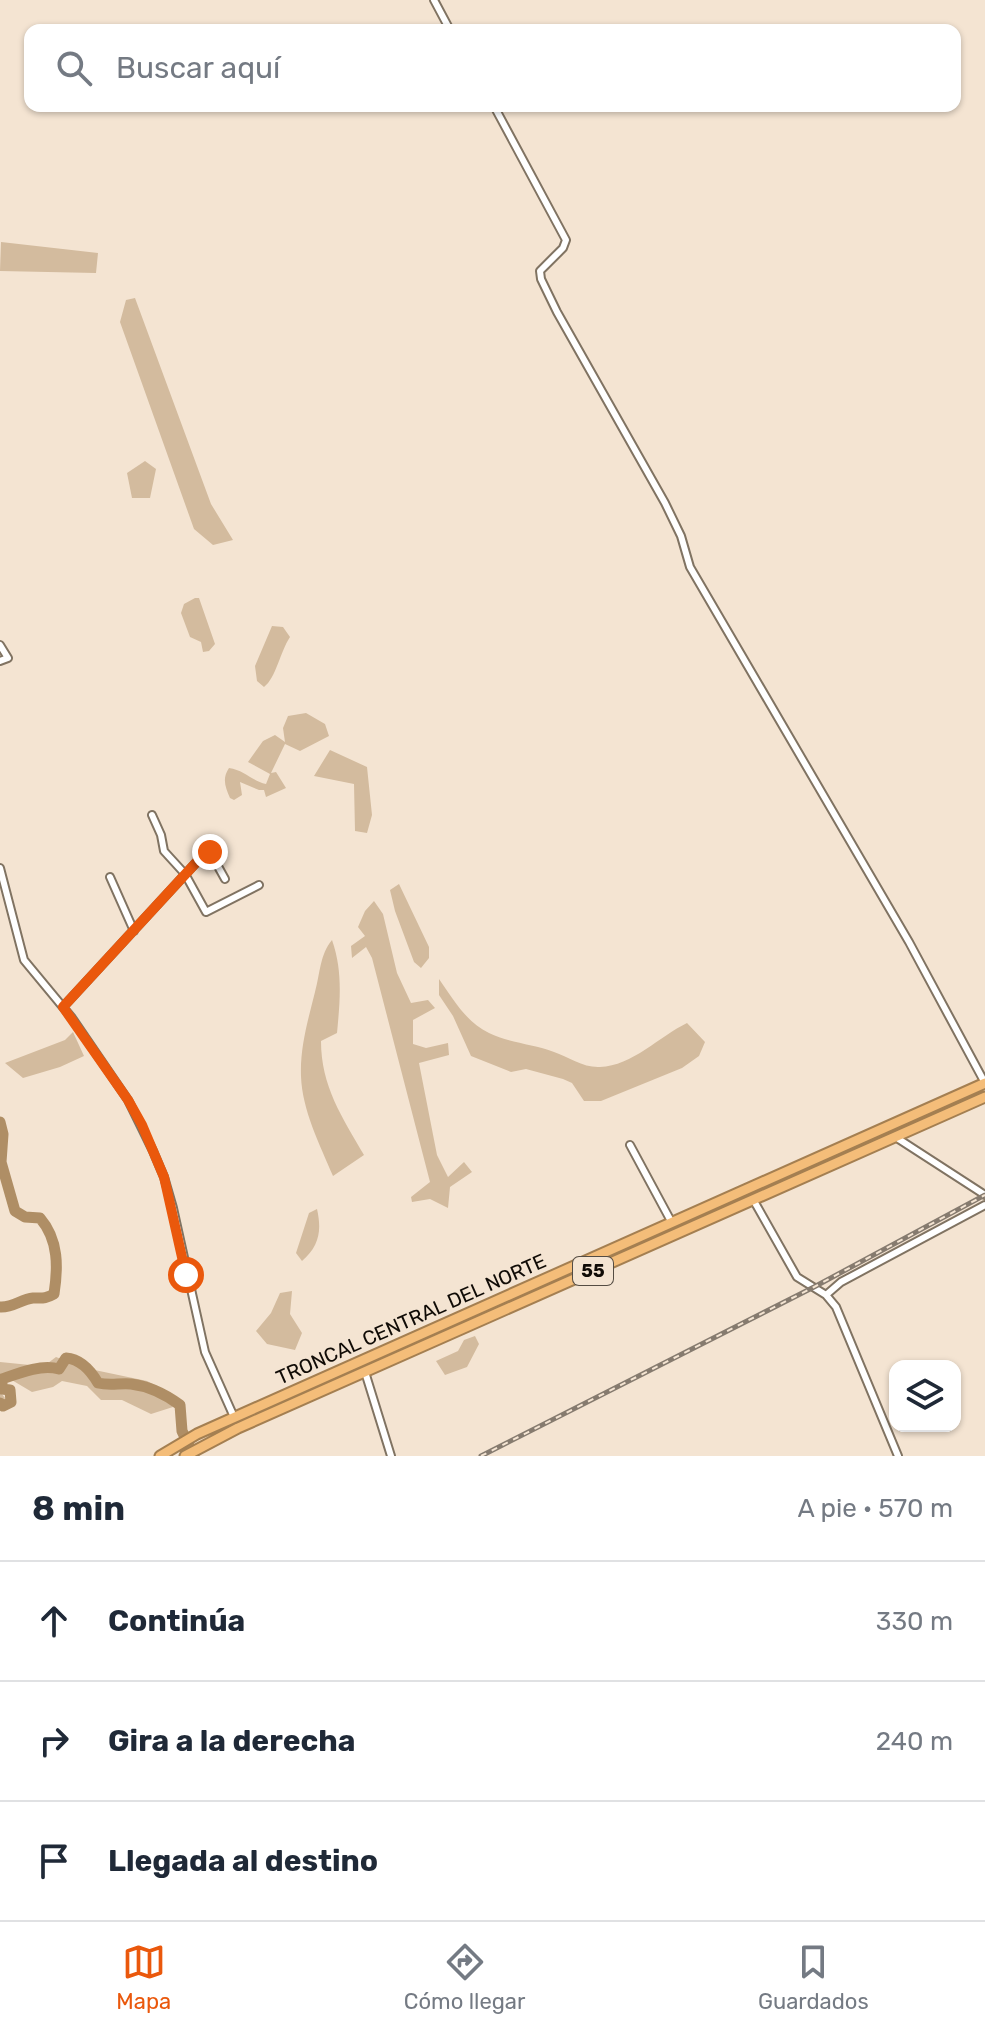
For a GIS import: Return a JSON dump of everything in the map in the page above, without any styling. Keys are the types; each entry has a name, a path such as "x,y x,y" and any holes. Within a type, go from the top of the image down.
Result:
{"highway":[{"name":"TRONCAL CENTRAL DEL NORTE","path":"160,1456 234,1417 985,1083"},
{"name":"TRONCAL CENTRAL DEL NORTE","path":"185,1456 202,1445 985,1097"}],"street":[{"path":"434,0 447,24"},
{"path":"497,112 566,240 563,248 540,271 557,312 665,503 681,536 690,567 909,942 985,1083"},
{"path":"0,645 8,658 0,661"},
{"path":"152,815 164,851 185,874 206,912 259,885"},
{"path":"63,1007 207,852 210,852 225,879"},
{"path":"0,868 24,960 63,1007 128,1100 164,1177 205,1352 234,1417"},
{"path":"110,877 134,931"},
{"path":"897,1138 985,1195"},
{"path":"630,1145 672,1223"},
{"path":"754,1201 797,1277 826,1295 836,1307 898,1456"},
{"path":"826,1295 841,1282 985,1205"},
{"path":"365,1372 391,1456"}],"shaded area":[{"path":"1,242 98,253 96,273 0,271"},
{"path":"135,298 211,504 233,540 213,545 194,529 120,322 126,300"},
{"path":"145,461 156,469 150,498 132,498 127,473"},
{"path":"199,598 215,644 209,651 203,652 201,642 190,637 181,613 184,604"},
{"path":"272,626 283,627 290,637 272,678 264,687 257,681 255,666"},
{"path":"306,713 325,724 329,736 300,751 285,744 271,773 276,772 286,788 266,797 264,790 240,782 242,795 234,800 230,798 225,783 229,768 266,784 270,774 248,762 263,741 275,735 285,742 283,728 288,716"},
{"path":"330,750 367,767 372,815 367,833 355,831 354,784 314,776"},
{"path":"399,884 429,947 429,958 421,968 414,962 395,911 390,890"},
{"path":"374,901 383,914 397,973 411,1003 428,1000 435,1008 413,1020 413,1044 426,1048 448,1043 449,1055 419,1063 437,1155 448,1177 464,1162 472,1172 450,1187 448,1208 430,1199 412,1202 411,1197 430,1182 372,958 366,947 352,958 351,946 365,936 358,927 365,911"},
{"path":"332,940 340,998 337,1033 321,1041 322,1057 334,1101 364,1155 333,1176 308,1114 301,1076 307,1023 323,958"},
{"path":"439,979 473,1023 481,1028 588,1066 623,1062 687,1023 705,1042 699,1056 682,1068 601,1101 584,1101 572,1083 563,1079 526,1069 511,1072 471,1056 453,1016 439,995"},
{"path":"73,1032 84,1056 60,1067 23,1078 5,1063 65,1040"},
{"path":"317,1209 318,1238 302,1261 296,1253 309,1213"},
{"path":"292,1291 290,1314 302,1333 295,1350 267,1344 256,1331 271,1313 280,1293"},
{"path":"475,1336 479,1344 467,1367 445,1375 436,1361 458,1351 464,1340"},
{"path":"56,1357 85,1368 147,1381 157,1386 173,1407 151,1414 122,1400 101,1400 87,1386 62,1381 53,1387 32,1392 5,1376 1,1393 5,1398 0,1405 0,1362 40,1369"}],"waterway":[{"path":"0,1122 3,1134 1,1162 15,1211 25,1217 40,1218 51,1236 56,1264 54,1294 0,1307"},
{"path":"0,1403 3,1406 11,1402 10,1390 2,1389 2,1379 38,1368 59,1369 66,1358 71,1359 85,1366 98,1383 144,1387 180,1405 182,1431 194,1456"}],"railway":[{"path":"481,1456 814,1287 985,1195"}],"route":[{"path":"186,1275 164,1177 142,1125 63,1007 204,854 210,852"}]}
